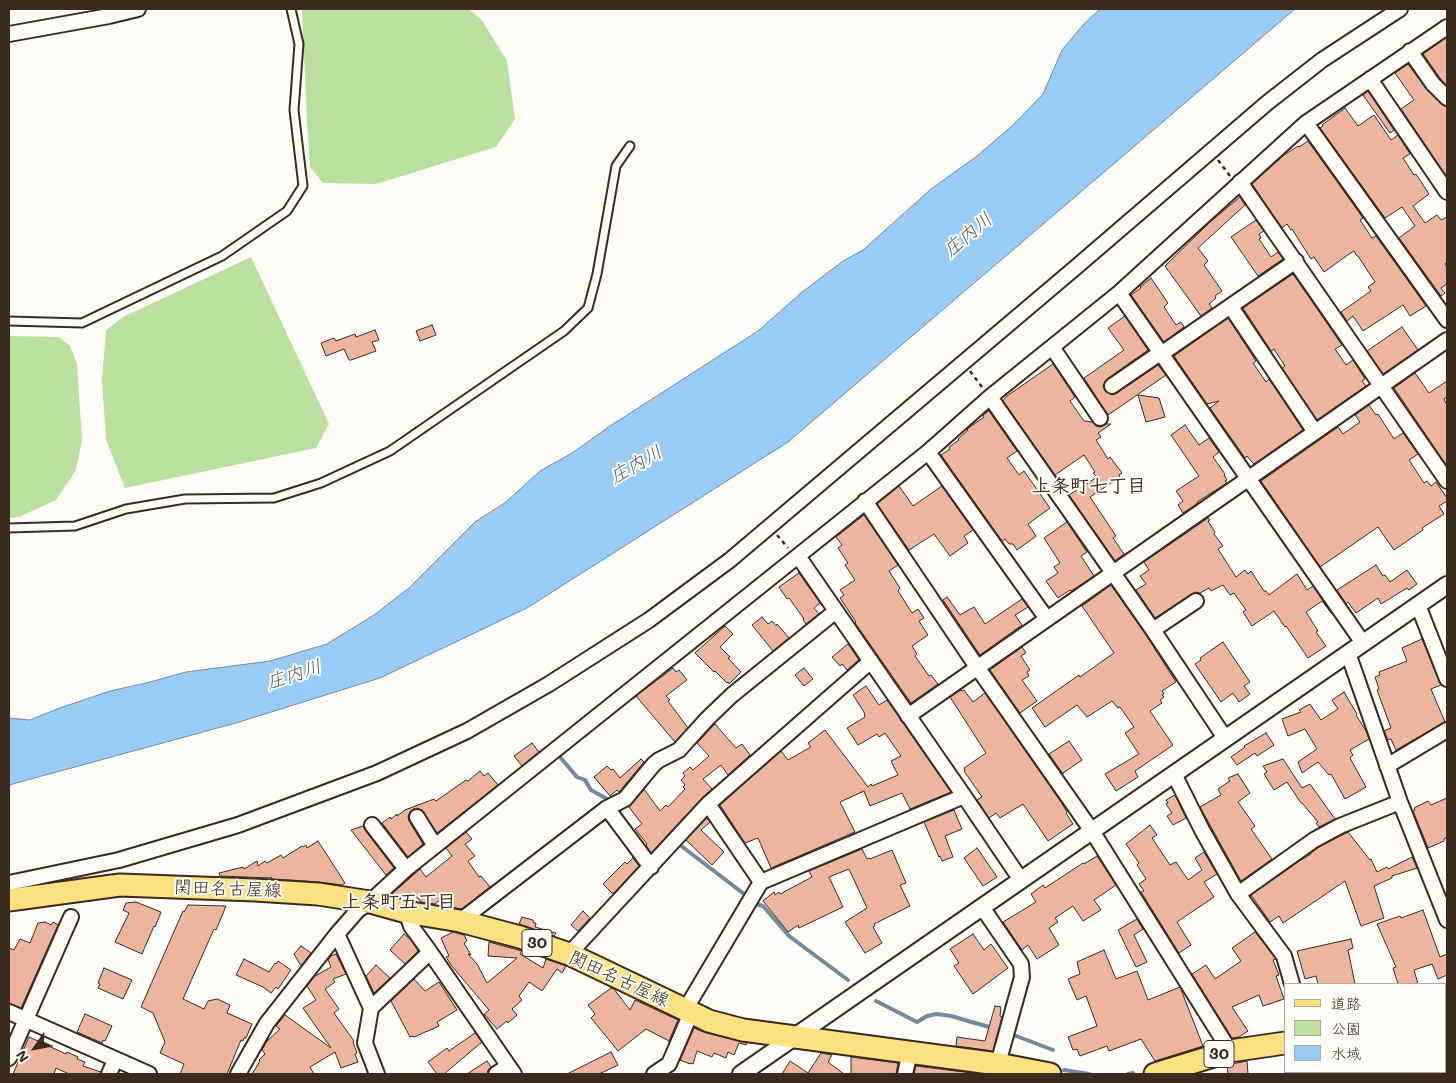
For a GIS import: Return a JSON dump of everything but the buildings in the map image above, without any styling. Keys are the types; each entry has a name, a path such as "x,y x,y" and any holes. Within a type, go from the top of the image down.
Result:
{"main road":[{"name":"関田名古屋線","path":"9,900 120,885 318,894 370,902 406,912 460,921 520,937 569,954 688,1012 743,1030 910,1052 997,1069 1050,1074"},
{"name":"30","path":"1155,1074 1230,1051 1284,1042"}],"street":[{"path":"9,34 138,9"},
{"path":"9,883 119,860 238,825 377,773 458,735 550,684 649,620 730,560 1267,103 1322,60 1400,9"},
{"path":"238,1074 267,1023 336,934 358,910 370,902 406,869 928,452 990,397 1118,293 1306,123 1447,27"},
{"path":"1410,51 1433,84 1447,98"},
{"path":"1370,79 1447,192"},
{"path":"1306,123 1447,320"},
{"path":"1238,183 1296,261 1447,481"},
{"path":"1112,386 1231,307 1296,261"},
{"path":"1118,293 1363,643"},
{"path":"1231,307 1315,432"},
{"path":"908,716 1447,340"},
{"path":"1052,347 1100,418"},
{"path":"990,397 1114,573 1225,738"},
{"path":"928,452 1047,619"},
{"path":"865,501 1092,831 1230,1051"},
{"path":"796,557 871,661 1021,880"},
{"path":"741,1074 1447,585"},
{"path":"1153,630 1196,601"},
{"path":"1418,605 1447,679"},
{"path":"460,921 607,808 624,799 654,764 678,750 732,695 836,611"},
{"path":"1348,653 1400,802 1447,920"},
{"path":"569,954 708,804 871,661"},
{"path":"1387,766 1447,730"},
{"path":"1174,774 1202,830 1238,894 1284,956 1292,983"},
{"path":"654,1074 669,1064 688,1012 762,882 964,796"},
{"path":"1238,894 1314,840 1340,826 1400,802"},
{"path":"708,804 762,882"},
{"path":"607,808 651,867"},
{"path":"417,817 435,846"},
{"path":"372,825 406,869"},
{"path":"982,907 1021,964 1022,977 997,1069"},
{"path":"406,912 411,926 511,1070 496,1074"},
{"path":"9,1058 71,917"},
{"path":"336,934 371,1008 365,1042 377,1074"},
{"path":"371,1008 430,952"},
{"path":"9,1012 149,1074"},
{"path":"905,1074 910,1052"},
{"path":"109,1074 115,1060"}],"lane":[{"path":"9,321 82,323 222,256 287,211 304,186 294,110 299,44 292,9"},
{"path":"9,528 75,526 126,510 185,500 274,498 321,482 390,451 564,331 588,308 597,274 616,166 630,146"}],"path":[{"path":"1210,151 1238,183"},
{"path":"964,362 990,397"},
{"path":"770,526 796,557"}],"green space":[{"path":"302,9 468,9 481,19 507,61 515,119 496,147 376,184 323,183 310,167"},
{"path":"251,257 329,424 316,448 125,488 106,440 102,379 106,330 123,317"},
{"path":"9,336 59,337 70,346 77,364 82,440 76,470 56,500 19,517 9,518"}],"water":[{"name":"庄内川","path":"1100,9 1295,9 788,442 527,608 380,678 236,723 9,785 9,718 30,720 110,691 186,672 270,661 327,644 374,615 409,588 475,522 506,502 540,471 572,453 610,426 758,331 801,293 843,261 863,250 931,189 977,156 1013,125 1043,94 1062,50 1083,25"}],"waterway":[{"path":"560,757 577,777 585,780 591,790 607,799"},
{"path":"680,845 748,897"},
{"path":"755,904 763,906 789,936 848,980"},
{"path":"429,940 454,975"},
{"path":"876,1001 917,1022 927,1016 937,1014 951,1016 1003,1031"},
{"path":"1011,1034 1053,1050"},
{"path":"1064,1070 1089,1074"},
{"path":"1128,1074 1133,1073"}],"district":[{"name":"上条町七丁目","path":"1089,486"},
{"name":"上条町五丁目","path":"399,902"}]}
